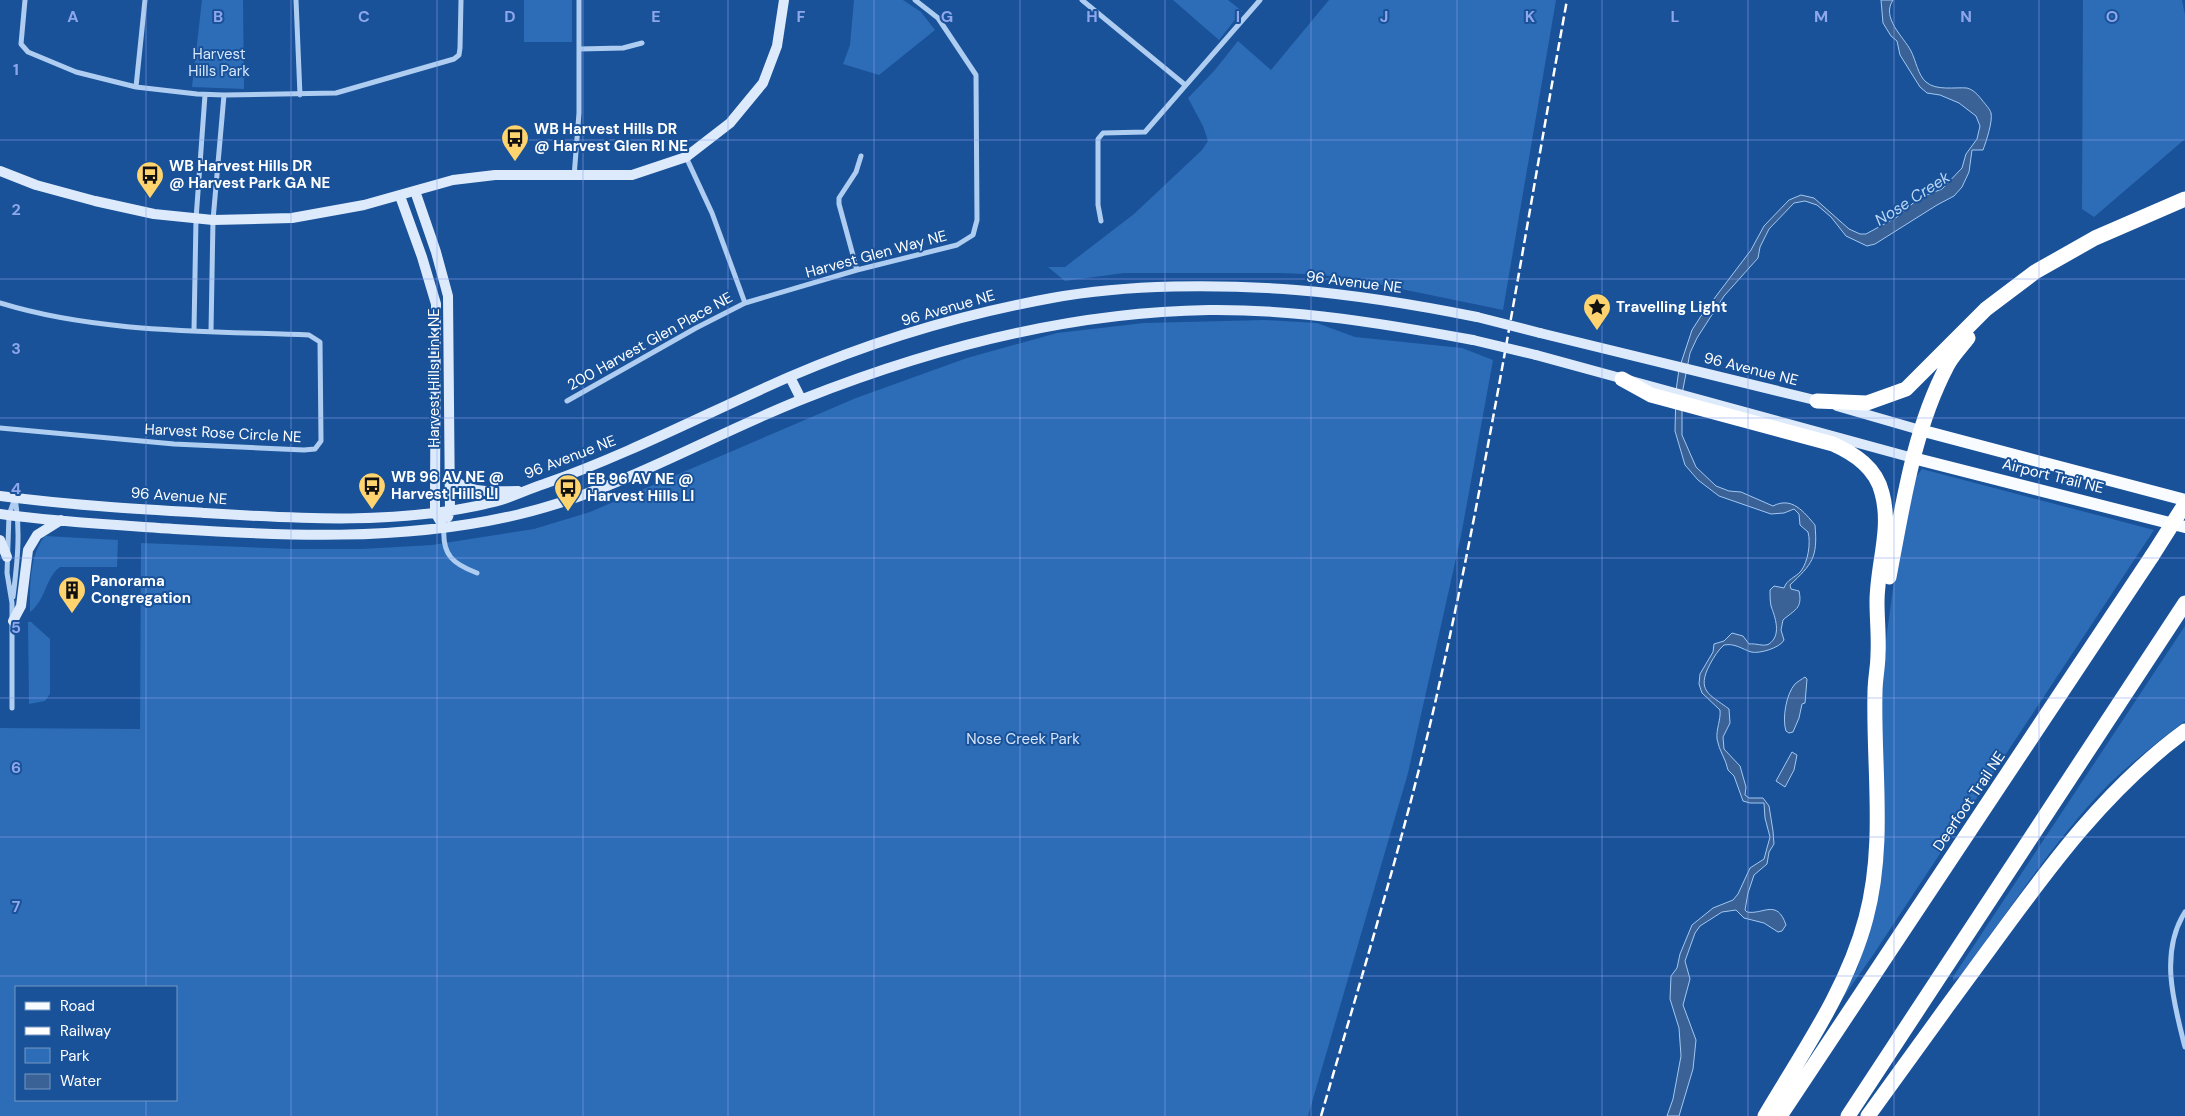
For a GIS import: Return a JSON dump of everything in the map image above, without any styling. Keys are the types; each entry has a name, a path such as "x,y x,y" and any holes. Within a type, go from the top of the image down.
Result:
{"highway":[{"path":"1817,401 1867,402 1906,389 1986,309 2016,285 2052,261 2086,242 2185,199"},
{"path":"1879,627 1920,430 1948,364 1976,328 2016,285"},
{"path":"1622,379 1651,395 1738,414 1834,444 1850,452 1866,464 1876,476 1882,492 1886,522 1877,600 1879,627 1875,692 1878,789 1876,849 1866,918 1840,989 1765,1116"},
{"name":"Deerfoot Trail NE","path":"1780,1116 2185,504"},
{"path":"1848,1116 2185,603"},
{"path":"1868,1116 2046,872 2088,819 2128,778 2185,731"},
{"path":"2088,819 2143,772 2185,743"}],"main road":[{"path":"0,171 36,185 95,201 154,214 213,220 292,218 364,205 453,180 495,175 574,177 632,175 686,157 730,123 763,83 777,46 784,0"},
{"name":"Harvest Hills Link NE","path":"415,191 436,252 448,296 450,511 444,528"},
{"name":"Harvest Hills Link NE","path":"400,196 422,256 436,304 436,512 444,528"},
{"name":"96 Avenue NE","path":"0,496 139,509 289,517 363,517 450,511 499,502 596,466 790,377 831,360 916,331 997,309 1055,298 1097,292 1209,287 1293,290 1360,296 1477,317 1817,401 1920,430"},
{"path":"9,515 238,533 304,535 444,528 506,518 565,502 616,483 801,399 922,357 1002,335 1063,323 1163,313 1212,310 1291,313 1358,320 1473,340 1622,379"},
{"path":"790,377 801,399"},
{"path":"1738,414 1913,458"},
{"name":"Airport Trail NE","path":"1920,430 2185,500"},
{"name":"Airport Trail NE","path":"1913,458 2185,527"},
{"path":"450,476 456,483 471,490 522,492"},
{"path":"13,621 21,606 28,550 37,535 61,520"},
{"path":"0,540 8,558"}],"street":[{"path":"25,0 21,44 28,52 76,72 136,87 224,96 336,94 402,76 454,59 459,56 460,48 461,0"},
{"path":"136,87 145,0"},
{"path":"296,0 300,95"},
{"path":"574,177 579,113 579,0"},
{"name":"Harvest Glen Way NE","path":"745,304 857,270 957,245 973,235 977,220 976,75 938,18 916,0"},
{"path":"1082,0 1184,84"},
{"path":"1101,221 1098,205 1098,139 1103,133 1145,132 1184,84 1260,0"},
{"path":"579,50 623,48 642,43"},
{"path":"194,330 197,273 196,218 205,95"},
{"path":"211,331 213,220 224,96"},
{"path":"857,270 839,198 856,172 861,156"},
{"path":"686,157 712,213 745,304"},
{"name":"Harvest Rose Circle NE","path":"0,303 66,319 114,325 211,331 309,334 320,342 321,441 315,449 174,444 0,428"},
{"name":"200 Harvest Glen Place NE","path":"567,401 696,328 745,304"},
{"path":"12,708 13,621 7,573 9,515 15,498"},
{"path":"12,603 16,573 9,515 15,498"},
{"path":"444,528 443,542 452,560 477,573"},
{"path":"2185,912 2174,941 2170,960 2172,986 2185,1046"}],"green space":[{"name":"Harvest Hills Park","path":"202,0 243,0 244,89 192,87"},
{"path":"524,0 572,0 572,42 524,42"},
{"path":"854,0 903,0 921,12 935,30 879,75 843,64 850,45"},
{"path":"1173,0 1228,0 1242,11 1219,40"},
{"path":"1329,0 1556,0 1503,310 1324,275 1281,273 1124,273 1065,281 1048,267 1065,267 1134,214 1202,150 1208,141 1203,126 1188,98 1214,71 1238,41 1271,70"},
{"path":"2083,0 2182,0 2185,15 2185,139 2094,217 2082,209"},
{"name":"Nose Creek Park","path":"1264,320 1317,323 1355,337 1462,348 1493,360 1461,536 1408,773 1308,1116 0,1116 0,728 140,729 141,543 292,549 362,549 432,545 534,529 590,512 856,398 967,358 1057,333 1144,323"},
{"path":"1922,469 2154,530 1842,999 1857,969 1872,922 1883,661 1893,589 1911,497 1916,477"},
{"path":"45,536 118,540 117,567 60,567 51,577 39,601 30,612 33,562"},
{"path":"28,622 31,622 50,639 50,694 45,701 29,704"},
{"path":"2185,626 2185,721 2127,767 2088,806 2050,853 1960,976 1953,981 1953,977"}],"water":[{"path":"1881,0 1893,0 1890,7 1891,20 1911,51 1923,79 1935,87 1967,88 1974,91 1990,111 1990,126 1983,150 1972,150 1969,172 1962,187 1954,196 1875,244 1867,246 1846,236 1831,217 1817,205 1805,201 1794,203 1769,229 1760,247 1758,258 1724,296 1697,338 1690,353 1682,394 1682,435 1696,467 1716,486 1729,491 1741,492 1773,506 1780,503 1792,504 1802,511 1815,525 1816,536 1812,560 1790,585 1791,589 1799,591 1800,602 1797,608 1783,620 1781,630 1784,640 1782,643 1769,650 1759,652 1751,652 1735,646 1724,645 1710,664 1704,680 1707,691 1729,709 1730,723 1723,737 1724,749 1740,766 1746,787 1745,795 1749,798 1763,798 1769,806 1774,844 1769,852 1767,864 1754,875 1745,910 1753,912 1774,910 1782,917 1786,925 1782,931 1778,932 1764,923 1744,918 1736,910 1722,912 1700,926 1695,933 1685,961 1690,979 1683,1005 1696,1040 1693,1069 1679,1116 1667,1116 1673,1099 1681,1056 1679,1028 1670,999 1671,976 1677,968 1680,954 1692,925 1713,908 1733,900 1738,894 1750,868 1764,859 1770,837 1765,818 1764,803 1743,801 1734,776 1728,770 1717,739 1720,710 1702,693 1699,684 1700,674 1713,652 1714,644 1724,641 1732,633 1743,636 1749,644 1767,645 1773,640 1776,626 1770,600 1770,590 1774,586 1784,588 1801,571 1807,558 1809,541 1808,532 1800,525 1799,514 1794,509 1784,513 1771,514 1719,496 1698,480 1685,465 1675,431 1676,391 1679,369 1692,330 1701,316 1751,250 1764,226 1789,200 1801,195 1814,198 1849,229 1860,234 1866,234 1897,217 1919,198 1942,189 1962,168 1966,154 1977,139 1980,126 1976,116 1959,103 1940,95 1927,93 1920,87 1900,55 1897,41 1891,36 1883,23"},
{"path":"1805,677 1807,679 1805,703 1802,704 1793,732 1789,733 1786,731 1784,720 1787,700 1795,684"},
{"path":"1792,752 1797,755 1794,770 1785,787 1776,781"}],"railway":[{"path":"1321,1116 1380,915 1433,712 1488,446 1567,0"}],"place":[{"name":"WB Harvest Hills DR @ Harvest Glen RI NE","path":"515,162"},
{"name":"WB Harvest Hills DR @ Harvest Park GA NE","path":"150,199"},
{"name":"Travelling Light","path":"1597,331"},
{"name":"WB 96 AV NE @ Harvest Hills LI","path":"372,510"},
{"name":"EB 96 AV NE @ Harvest Hills LI","path":"568,512"},
{"name":"Panorama Congregation","path":"72,614"}],"water label":[{"name":"Nose Creek","path":"1912,198"}]}
